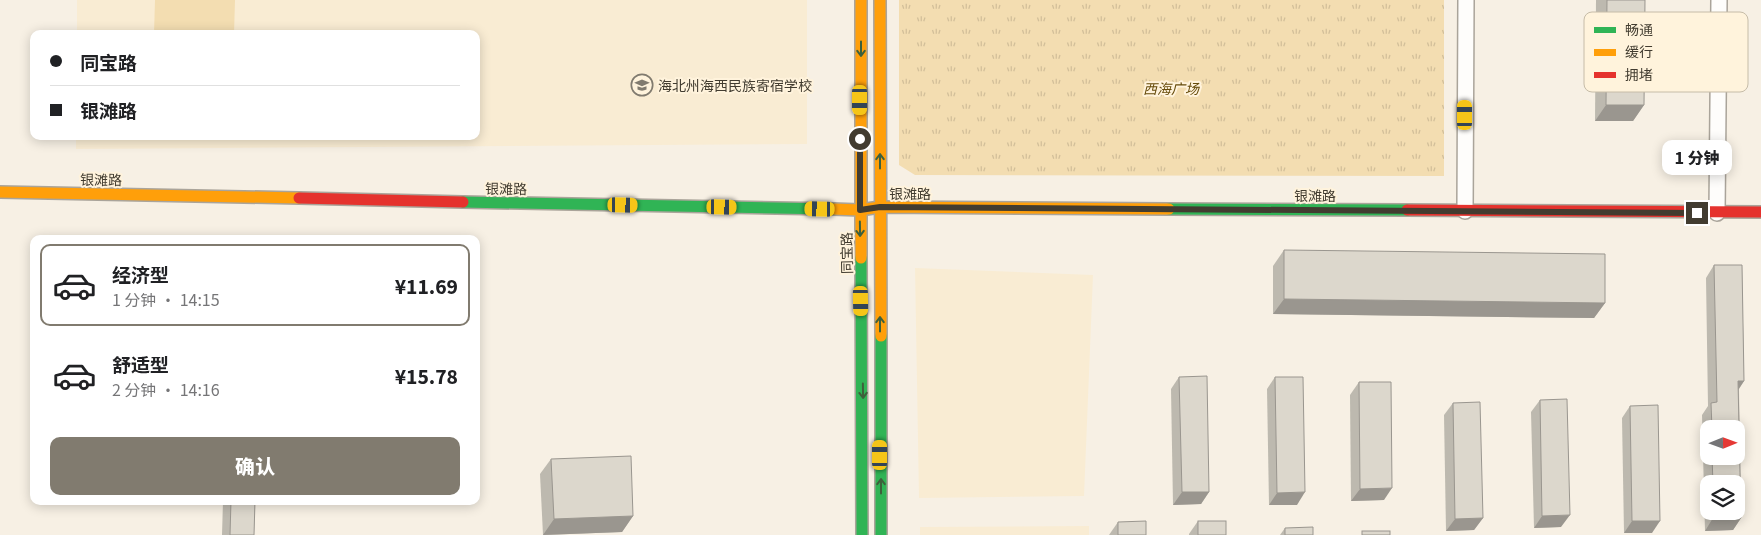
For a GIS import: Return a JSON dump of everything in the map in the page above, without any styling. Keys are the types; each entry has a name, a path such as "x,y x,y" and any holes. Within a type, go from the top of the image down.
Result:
{"street":[{"name":"同宝路","path":"861,0 862,535"},
{"path":"880,0 880,535"},
{"path":"1465,211 1466,0"},
{"path":"1717,213 1718,92"},
{"name":"银滩路","path":"0,192 860,210 880,207 1761,212"}],"shaded area":[{"name":"海北州海西民族寄宿学校","path":"77,0 807,0 807,144 76,149 76,140 480,140 480,30 77,30"},
{"path":"915,268 1093,275 1084,496 919,498"},
{"path":"1089,526 1089,535 920,535 920,527"}],"green space":[{"path":"155,0 235,0 234,30 154,30"},
{"name":"西海广场","path":"899,0 1444,0 1444,176 915,175 899,165"}],"building":[{"path":"1607,0 1645,0 1645,12 1607,12"},
{"path":"1606,92 1644,92 1644,105 1606,105"},
{"path":"1284,250 1605,254 1605,303 1284,299"},
{"path":"1714,265 1742,265 1744,381 1738,381 1739,420 1712,420 1711,403 1717,402"},
{"path":"1207,376 1209,492 1182,492 1179,377"},
{"path":"1275,377 1303,377 1305,492 1277,493"},
{"path":"1359,382 1391,382 1392,488 1360,489"},
{"path":"1567,399 1570,515 1542,516 1540,400"},
{"path":"1480,402 1483,518 1455,519 1453,403"},
{"path":"1658,405 1660,521 1632,521 1630,406"},
{"path":"631,456 633,516 554,519 551,459"},
{"path":"1712,465 1740,465 1740,475 1713,475"},
{"path":"231,505 255,505 254,535 230,535"},
{"path":"1146,521 1146,535 1118,535 1118,522"},
{"path":"1198,521 1226,521 1226,535 1198,535"},
{"path":"1313,527 1313,535 1285,535 1285,528"},
{"path":"1362,531 1390,531 1390,535 1362,535"}],"traffic: fast":[{"path":"463,202 833,209"},
{"path":"1169,209 1407,210"},
{"path":"861,258 862,535"},
{"path":"881,336 881,535"}],"traffic: slow":[{"path":"861,0 861,258"},
{"path":"880,0 881,336"},
{"path":"0,192 299,198"},
{"path":"833,209 860,210 880,207 1169,209"}],"traffic: jam":[{"path":"299,198 463,202"},
{"path":"1407,210 1761,212"}],"place":[{"name":"海北州海西民族寄宿学校","path":"642,85"}],"route":[{"path":"860,139 860,210 880,207 1697,213"}]}
